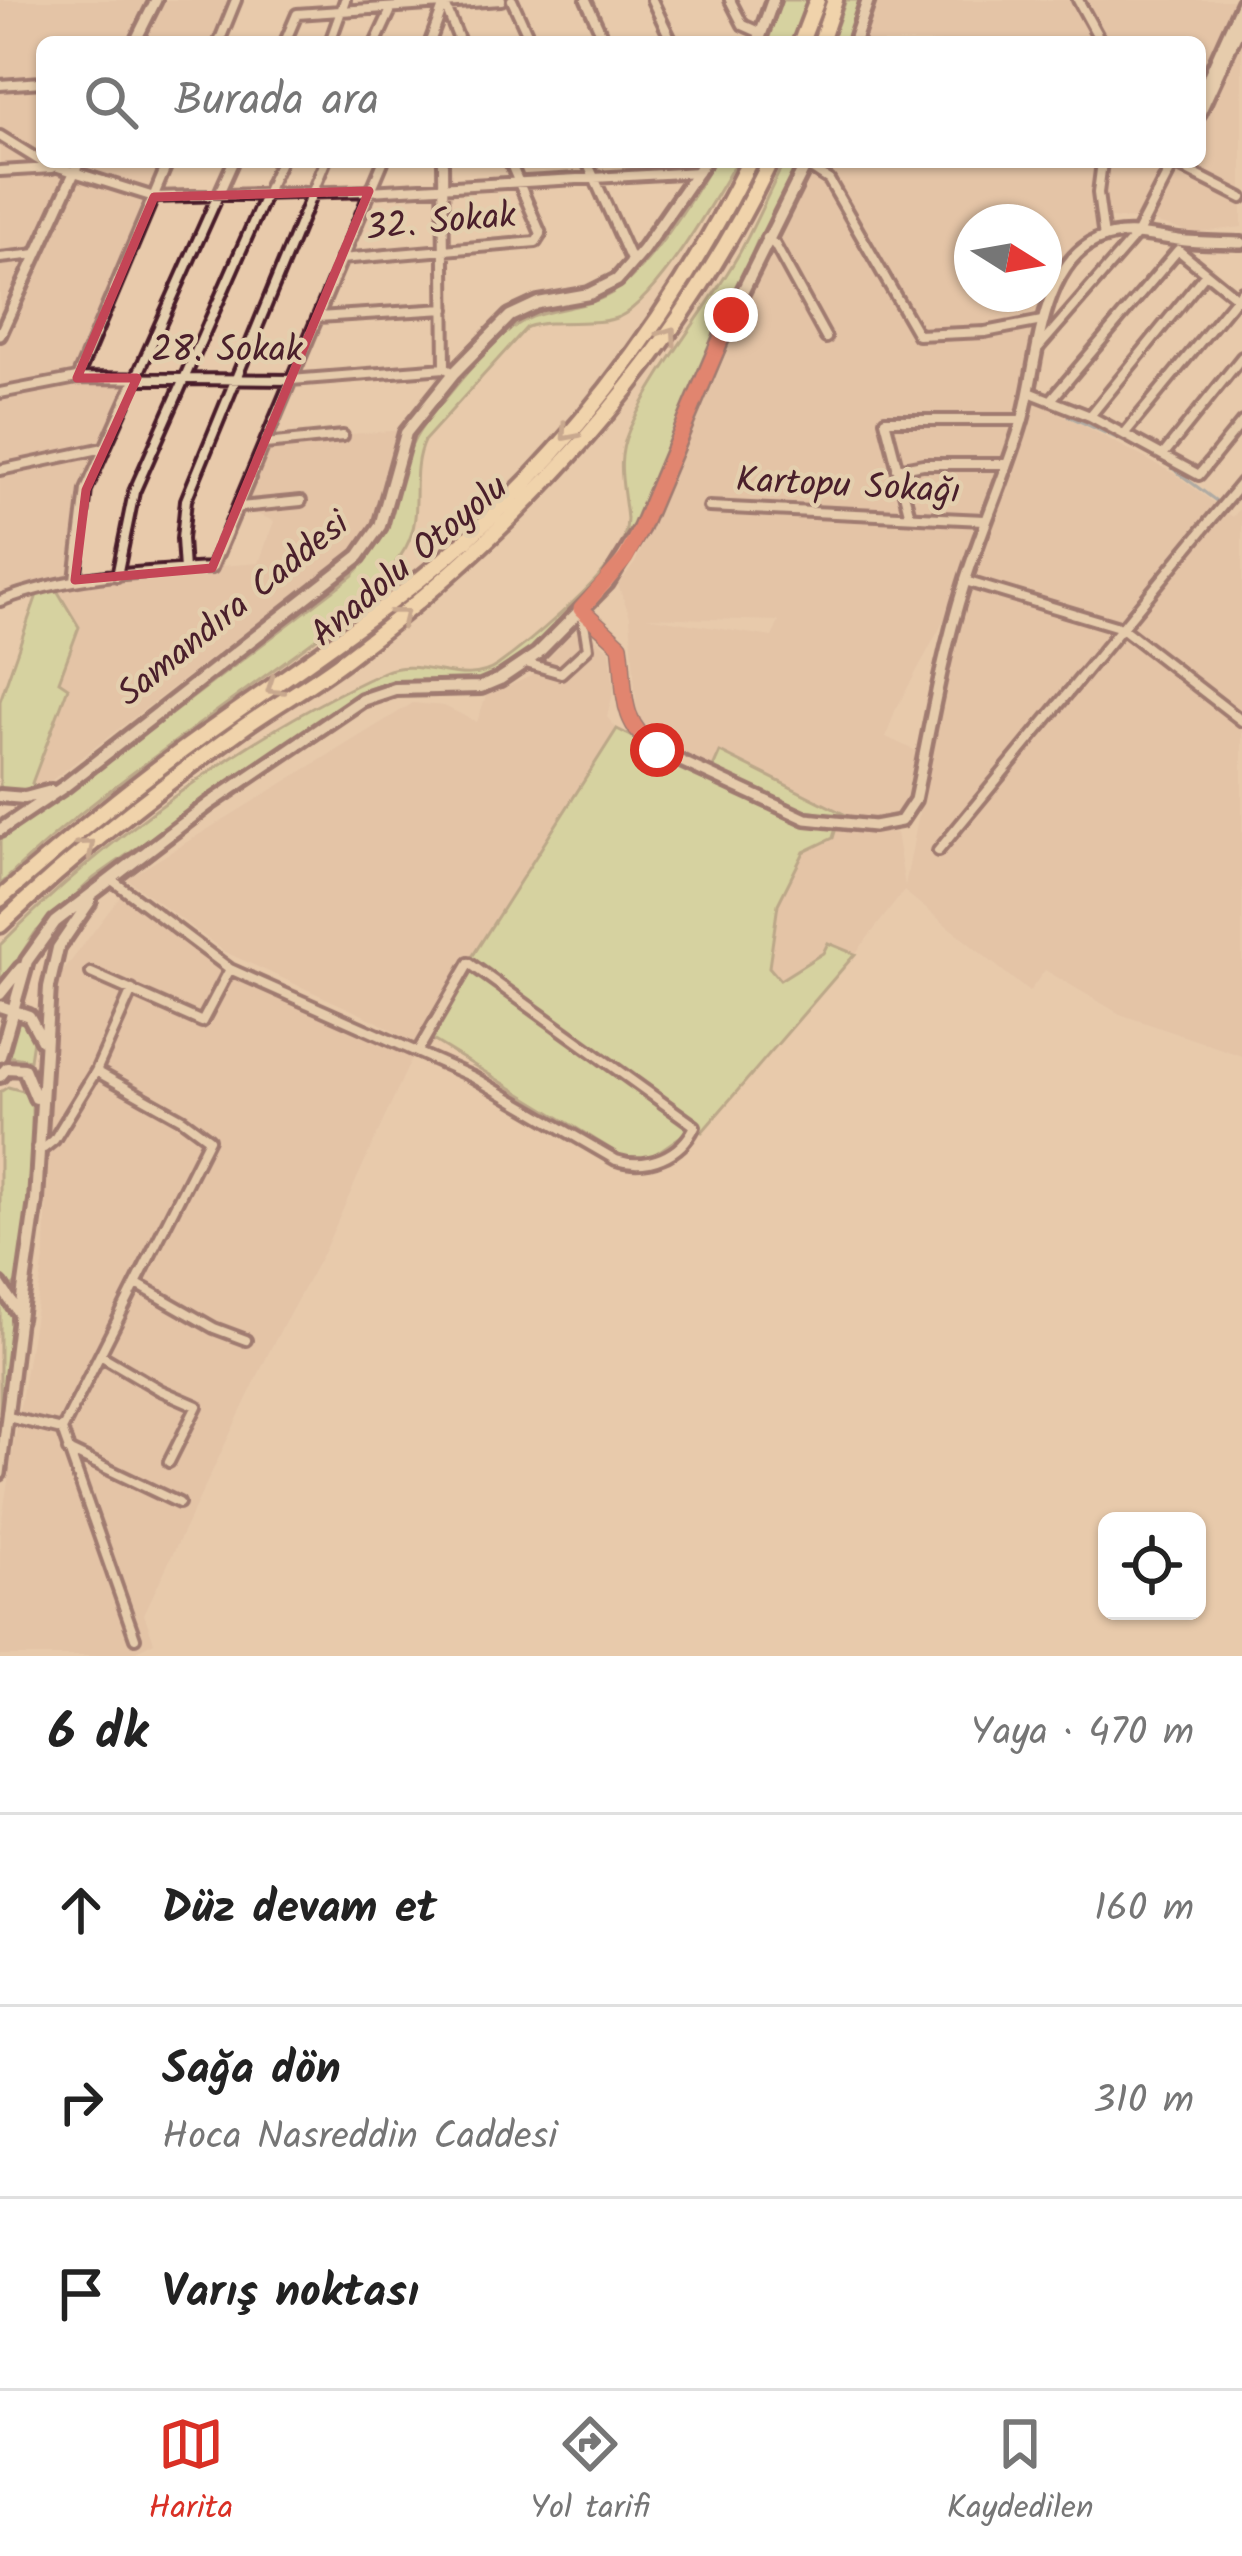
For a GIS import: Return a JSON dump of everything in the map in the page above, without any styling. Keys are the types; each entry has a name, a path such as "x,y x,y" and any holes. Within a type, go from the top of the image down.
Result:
{"highway":[{"path":"803,36 817,0"},
{"path":"823,36 835,0"},
{"name":"Anadolu Otoyolu","path":"0,899 117,799 421,578 527,480 590,408 693,268 746,168"},
{"name":"Anadolu Otoyolu","path":"0,925 108,830 246,726 346,659 482,548 572,455 647,367 695,297 767,168"}],"main road":[{"path":"760,36 773,0"},
{"path":"856,36 868,0"},
{"name":"Samandıra Caddesi","path":"0,830 65,786 359,556 380,526 413,419 450,371 510,316 538,303 602,289 632,262 700,168"},
{"path":"0,994 55,922 209,805 362,700 394,689 481,687 526,663 581,609 626,558 766,238 804,168"},
{"path":"0,796 34,797 65,786"},
{"path":"20,1319 35,1201 49,986 58,948 100,890"},
{"path":"0,1056 7,1008 27,961"},
{"path":"7,1008 34,1021 43,1043"},
{"path":"0,1076 8,1068 24,1069 39,1107"},
{"path":"3,1288 18,1292 26,1280"},
{"path":"3,1288 16,1304 20,1319"}],"street":[{"path":"138,36 156,0"},
{"path":"221,36 236,0"},
{"path":"333,36 345,0"},
{"path":"288,36 297,14 501,0"},
{"path":"512,0 528,36"},
{"path":"586,0 602,36"},
{"path":"652,0 669,36"},
{"path":"730,0 743,25 757,36"},
{"path":"1078,0 1098,36"},
{"path":"432,36 444,2"},
{"path":"444,2 458,36"},
{"path":"1206,82 1242,2"},
{"path":"379,36 391,10"},
{"path":"1206,100 1242,22"},
{"path":"0,85 36,82"},
{"path":"0,136 36,158"},
{"path":"0,171 36,165"},
{"path":"55,168 154,197 369,191 664,175 696,168"},
{"path":"0,335 76,168"},
{"path":"77,378 166,168"},
{"path":"75,580 86,490 229,168"},
{"path":"116,576 134,492 277,168"},
{"path":"184,570 185,500 322,168"},
{"path":"0,601 38,586 75,580 212,568 380,168"},
{"path":"442,168 450,371"},
{"path":"513,168 518,181"},
{"path":"589,168 632,262"},
{"path":"661,168 664,175"},
{"path":"814,168 830,179 918,335 986,332 1042,321"},
{"path":"1101,168 1098,193 1104,238"},
{"path":"1039,347 1138,232 1170,168"},
{"path":"1184,168 1242,198"},
{"name":"32. Sokak","path":"341,259 536,242 541,234 518,181"},
{"path":"581,609 620,645 622,701 640,737 657,750 806,819 874,826 901,821 913,806 965,581 1022,420 1042,321 1061,277 1077,254 1104,238 1138,232 1177,245 1242,243"},
{"path":"766,238 775,245 826,338"},
{"path":"1125,433 1240,297 1177,245"},
{"path":"1051,400 1177,245"},
{"path":"0,258 37,254"},
{"path":"1090,416 1206,273"},
{"path":"318,316 445,309"},
{"path":"1163,455 1242,357"},
{"name":"28. Sokak","path":"0,393 77,378 291,380 450,371"},
{"path":"1029,392 1125,433 1199,475 1242,422"},
{"path":"910,516 884,420 1022,420"},
{"path":"265,444 343,436"},
{"path":"0,470 106,447"},
{"path":"897,469 923,464 1006,464"},
{"path":"938,851 1240,488"},
{"path":"240,507 301,501"},
{"name":"Kartopu Sokağı","path":"709,507 984,520"},
{"path":"965,581 1122,628 1242,721"},
{"path":"526,663 561,673 588,648 581,609"},
{"path":"112,880 230,970 418,1051 632,1165 664,1157 681,1146 695,1126 469,963 418,1051"},
{"path":"91,973 202,1022 230,970"},
{"path":"37,1148 54,1140 96,1071 132,990"},
{"path":"96,1071 209,1138 62,1430 135,1638"},
{"path":"137,1284 214,1328 246,1340"},
{"path":"0,1474 20,1319"},
{"path":"102,1356 196,1406 169,1462"},
{"path":"8,1417 62,1430"},
{"path":"66,1449 179,1503"}],"highlighted area":[{"path":"369,191 212,568 75,580 86,490 137,378 77,378 154,197"}],"shaded area":[{"path":"0,0 243,0 228,36 36,36 36,168 172,168 84,380 141,380 89,491 80,577 259,563 274,521 245,509 273,440 404,430 370,532 39,790 32,783 67,687 59,682 54,587 0,603"},
{"path":"878,0 1242,0 1242,227 1193,233 1149,221 1110,218 1062,265 1062,204 954,204 954,312 1041,312 1007,441 947,615 886,737 916,751 903,810 883,820 854,819 721,752 712,770 645,729 637,717 630,616 618,585 635,563 807,168 1206,168 1206,36 866,36","holes":["646,617 778,621 772,637"]},
{"path":"1035,400 1175,474 1233,517 1242,506 1242,1056 1120,1014 1045,970 1029,992 904,891 855,954 829,943 823,953 780,980 769,967 778,904 804,852 833,838 836,828 896,833 905,886 952,643"},
{"path":"581,625 610,651 614,689 607,717 617,729 416,1045 376,1021 225,952 127,879 413,703 444,706 477,722 486,696 529,677"},
{"path":"128,886 220,962 414,1053 325,1249 271,1348 144,1614 154,1642 126,1656 0,1656 0,1531 45,1253 53,985"}],"green space":[{"path":"781,0 808,0 793,36 767,36"},
{"path":"846,0 864,0 853,36 833,36"},
{"path":"710,168 733,168 684,247 634,307 609,320 527,327 424,441 417,467 412,534 392,568 358,605 93,804 0,885 0,837 65,795 352,576 385,530 416,438 495,342 519,323 612,293 639,269"},
{"path":"781,168 800,168 757,242 639,523 605,579 550,636 507,672 470,684 423,680 358,693 94,878 35,933 0,987 0,945 84,867 231,757 384,672 412,667 456,674 485,672 562,613 619,550 627,519 621,464 629,430 740,252"},
{"path":"55,587 79,627 59,681 68,687 32,783 39,790 23,795 0,792 0,701 39,589"},
{"path":"617,729 795,818 836,828 833,838 804,852 778,904 769,967 780,980 823,953 828,943 855,954 702,1132 687,1127 687,1132 648,1159 622,1156 423,1034"},
{"path":"720,752 854,819 800,810 712,770"},
{"path":"16,1014 27,1018 34,1033 30,1060 7,1056"},
{"path":"8,1087 27,1092 32,1101 29,1228 20,1274 12,1287 0,1282 0,1092"},
{"path":"0,1293 16,1311 0,1412"}],"waterway":[{"path":"1068,416 1157,457 1219,503"}],"route":[{"path":"657,750 640,737 622,701 620,645 581,609 626,558 731,315"}]}
